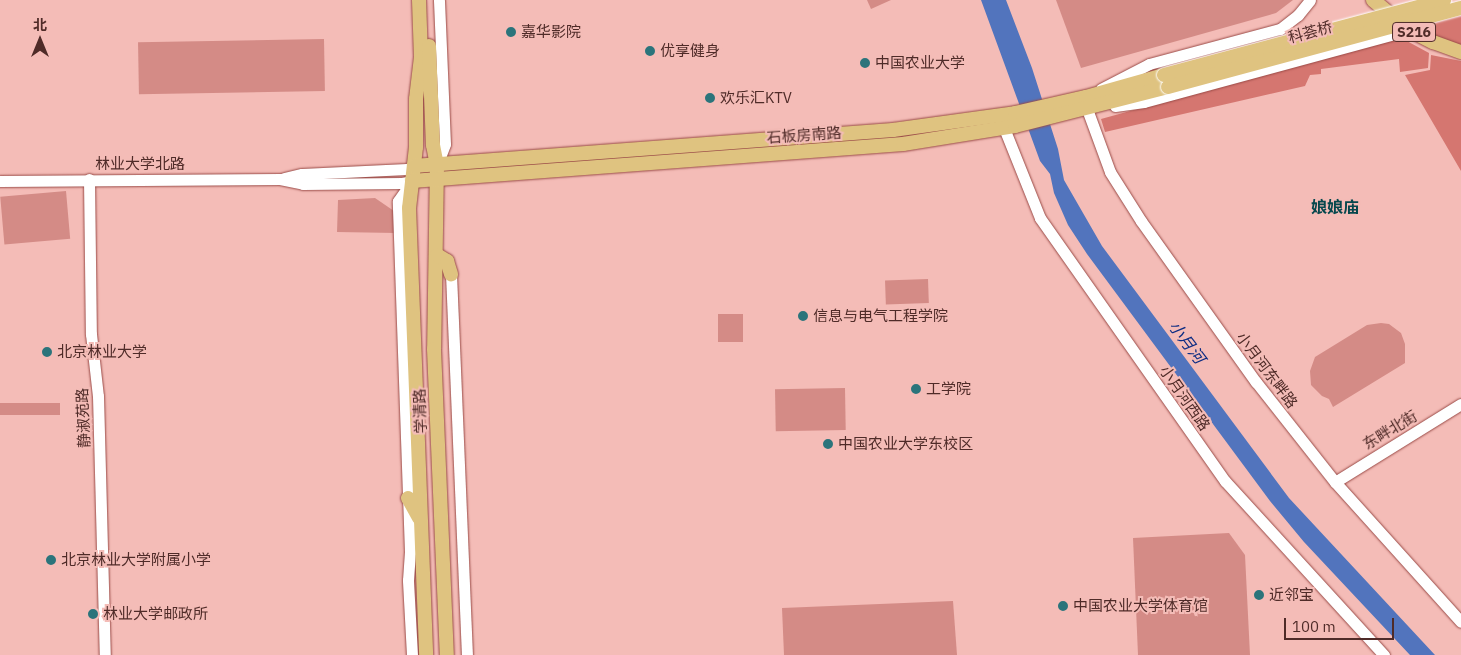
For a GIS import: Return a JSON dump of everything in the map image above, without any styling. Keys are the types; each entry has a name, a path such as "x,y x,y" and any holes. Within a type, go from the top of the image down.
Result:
{"main road":[{"name":"学清路","path":"419,0 421,57 416,99 414,166 409,208 426,655"},
{"name":"学清路","path":"428,0 433,145 436,172 437,256 434,349 447,655"},
{"name":"S216","path":"1373,0 1409,30 1433,42 1461,52"},
{"name":"科荟桥","path":"1166,81 1444,0"},
{"name":"科荟桥","path":"1166,81 1461,8"},
{"name":"石板房南路","path":"436,172 1018,119 1058,109 1087,105 1166,81"},
{"name":"石板房南路","path":"436,172 903,144 1004,128 1018,119"},
{"path":"414,166 436,172"},
{"path":"412,181 436,172"},
{"path":"437,256 447,261 451,274"},
{"path":"408,498 420,520"}],"street":[{"name":"学清路","path":"436,172 445,144 439,0"},
{"path":"1087,105 1149,64 1280,29 1298,15 1310,0"},
{"path":"1087,105 1144,102 1409,30"},
{"name":"小月河东畔路","path":"1087,105 1110,172 1140,221 1256,382 1334,482 1461,622"},
{"name":"小月河西路","path":"1004,128 1040,218 1225,481 1384,655"},
{"name":"林业大学北路","path":"280,179 302,174 407,169 414,166"},
{"name":"静淑苑路","path":"89,179 92,334 98,396 104,655"},
{"name":"林业大学北路","path":"0,180 280,179 303,184 402,183 412,181"},
{"name":"学清路","path":"412,181 398,201 410,552 408,580 412,655"},
{"path":"451,274 467,655"},
{"name":"东畔北街","path":"1334,482 1461,404"}],"shaded area":[{"path":"867,0 891,0 871,9"},
{"path":"1056,0 1293,0 1276,13 1081,68"},
{"path":"1461,14 1461,45 1440,38 1414,25"},
{"path":"324,39 325,91 139,94 138,42"},
{"path":"1388,40 1405,40 1429,53 1428,68 1400,72 1399,59 1321,69 1321,74 1310,75 1305,86 1105,132 1101,119"},
{"path":"1431,55 1461,61 1461,171 1405,75 1430,70"},
{"path":"66,191 70,239 4,245 0,197"},
{"path":"375,198 394,211 396,233 337,232 338,200"},
{"path":"928,279 929,303 886,304 885,281"},
{"path":"718,314 743,314 743,342 718,342"},
{"path":"1389,324 1401,333 1405,344 1405,363 1333,407 1329,399 1322,396 1311,385 1310,371 1315,357 1367,325"},
{"path":"845,388 846,430 776,431 775,389"},
{"path":"0,403 60,403 60,415 0,415"},
{"path":"1229,533 1245,555 1250,655 1138,655 1133,538"},
{"path":"953,601 957,655 784,655 782,608"}],"water":[{"path":"981,0 1006,0 1032,68 1058,149 1064,180 1102,246 1289,498 1435,655 1410,655 1304,542 1270,501 1087,254 1068,225 1054,193 1050,174 1040,161"}],"place":[{"name":"嘉华影院","path":"511,32"},
{"name":"优享健身","path":"650,51"},
{"name":"中国农业大学","path":"865,63"},
{"name":"欢乐汇KTV","path":"710,98"},
{"name":"信息与电气工程学院","path":"803,316"},
{"name":"北京林业大学","path":"47,352"},
{"name":"工学院","path":"916,389"},
{"name":"中国农业大学东校区","path":"828,444"},
{"name":"北京林业大学附属小学","path":"51,560"},
{"name":"近邻宝","path":"1259,595"},
{"name":"中国农业大学体育馆","path":"1063,606"},
{"name":"林业大学邮政所","path":"93,614"}],"district":[{"name":"娘娘庙","path":"1335,207"}],"water label":[{"name":"小月河","path":"1187,342"}]}
